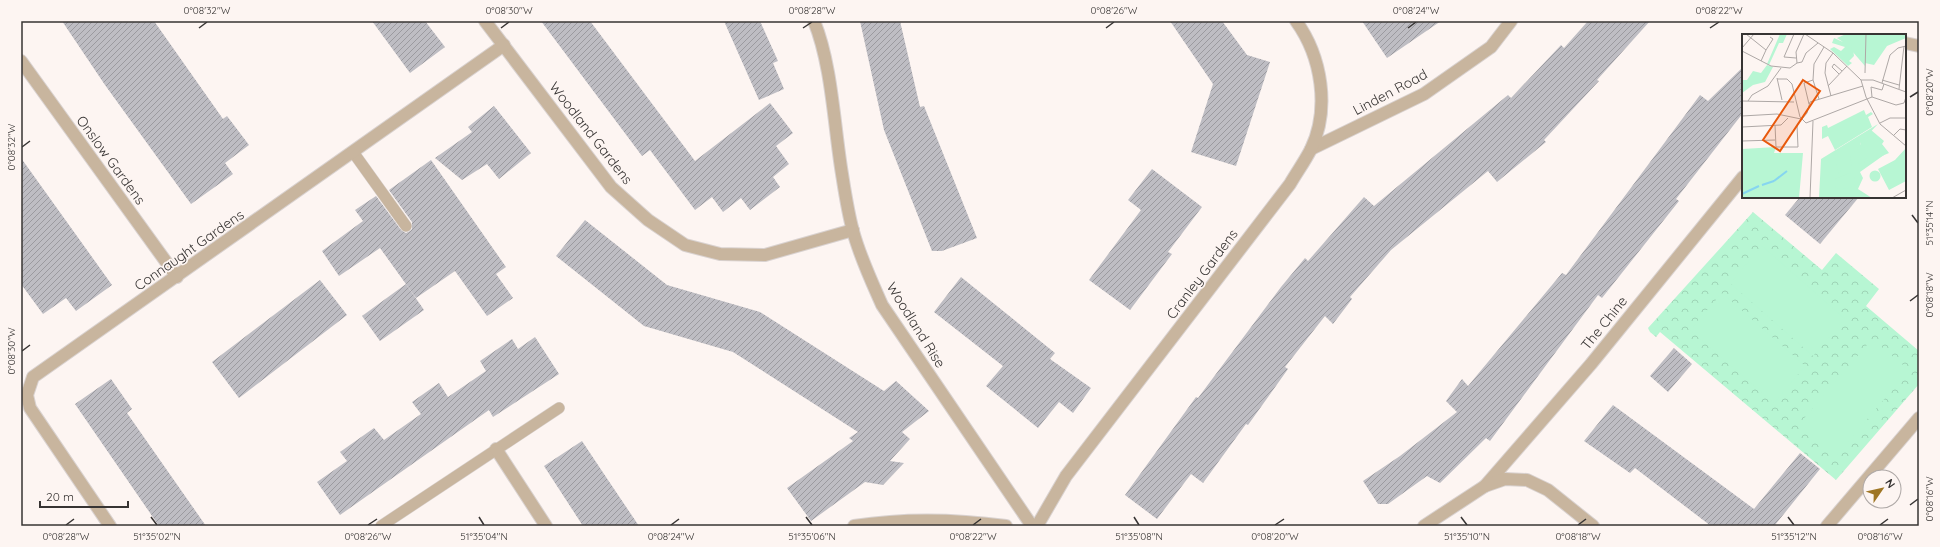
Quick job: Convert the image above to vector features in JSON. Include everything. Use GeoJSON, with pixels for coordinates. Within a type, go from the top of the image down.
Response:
{"type":"FeatureCollection","features":[{"type":"Feature","properties":{"kind":"street","name":"Woodland Gardens"},"geometry":{"type":"LineString","coordinates":[[485,21],[611,187],[648,220],[685,245],[720,254],[765,255],[852,230]]}},
{"type":"Feature","properties":{"kind":"street","name":"Woodland Rise"},"geometry":{"type":"LineString","coordinates":[[814,21],[818,32],[830,87],[842,174],[852,230],[864,266],[882,305],[1032,526]]}},
{"type":"Feature","properties":{"kind":"street","name":"Cranley Gardens"},"geometry":{"type":"LineString","coordinates":[[1037,526],[1066,476],[1290,184],[1311,149],[1323,107],[1318,66],[1296,21]]}},
{"type":"Feature","properties":{"kind":"street","name":"Linden Road"},"geometry":{"type":"LineString","coordinates":[[1311,149],[1424,94],[1491,47],[1511,21]]}},
{"type":"Feature","properties":{"kind":"street"},"geometry":{"type":"LineString","coordinates":[[1906,43],[1919,46]]}},
{"type":"Feature","properties":{"kind":"street","name":"Connaught Gardens"},"geometry":{"type":"LineString","coordinates":[[110,526],[30,408],[27,395],[33,377],[504,45]]}},
{"type":"Feature","properties":{"kind":"street","name":"Onslow Gardens"},"geometry":{"type":"LineString","coordinates":[[21,61],[177,276]]}},
{"type":"Feature","properties":{"kind":"street","name":"The Chine"},"geometry":{"type":"LineString","coordinates":[[1485,486],[1590,364],[1742,178]]}},
{"type":"Feature","properties":{"kind":"street"},"geometry":{"type":"LineString","coordinates":[[1827,526],[1919,418]]}},
{"type":"Feature","properties":{"kind":"street"},"geometry":{"type":"LineString","coordinates":[[496,449],[546,526]]}},
{"type":"Feature","properties":{"kind":"street","name":"The Chine"},"geometry":{"type":"LineString","coordinates":[[1424,526],[1485,486],[1505,479],[1527,480],[1548,490],[1593,526]]}},
{"type":"Feature","properties":{"kind":"street"},"geometry":{"type":"LineString","coordinates":[[854,526],[928,519],[966,521],[1006,526]]}},
{"type":"Feature","properties":{"kind":"lane"},"geometry":{"type":"LineString","coordinates":[[353,152],[406,226]]}},
{"type":"Feature","properties":{"kind":"lane"},"geometry":{"type":"LineString","coordinates":[[381,526],[559,408]]}},
{"type":"Feature","properties":{"kind":"green space"},"geometry":{"type":"Polygon","coordinates":[[[1753,212],[1822,270],[1836,253],[1879,289],[1866,306],[1919,351],[1919,384],[1836,480],[1660,332],[1656,337],[1648,328],[1753,212]]]}},
{"type":"Feature","properties":{"kind":"green space"},"geometry":{"type":"Polygon","coordinates":[[[1762,246],[1845,319],[1813,356],[1730,283],[1762,246]]]}},
{"type":"Feature","properties":{"kind":"green space"},"geometry":{"type":"Polygon","coordinates":[[[1722,293],[1805,366],[1774,403],[1690,330],[1722,293]]]}},
{"type":"Feature","properties":{"kind":"green space"},"geometry":{"type":"Polygon","coordinates":[[[1872,339],[1909,370],[1837,455],[1800,423],[1872,339]]]}},
{"type":"Feature","properties":{"kind":"building"},"geometry":{"type":"Polygon","coordinates":[[[62,21],[154,21],[223,119],[227,116],[249,145],[225,163],[233,174],[191,204],[105,85],[62,21]]]}},
{"type":"Feature","properties":{"kind":"building"},"geometry":{"type":"Polygon","coordinates":[[[372,21],[425,21],[445,47],[410,73],[372,21]]]}},
{"type":"Feature","properties":{"kind":"building"},"geometry":{"type":"Polygon","coordinates":[[[541,21],[590,21],[695,161],[770,103],[793,133],[776,146],[789,164],[773,177],[780,187],[750,210],[741,198],[723,212],[712,197],[695,210],[650,150],[642,156],[541,21]]]}},
{"type":"Feature","properties":{"kind":"building"},"geometry":{"type":"Polygon","coordinates":[[[724,21],[760,21],[778,61],[773,63],[784,89],[759,100],[724,21]]]}},
{"type":"Feature","properties":{"kind":"building"},"geometry":{"type":"Polygon","coordinates":[[[860,21],[900,21],[920,107],[924,106],[977,238],[942,251],[932,251],[884,130],[860,21]]]}},
{"type":"Feature","properties":{"kind":"building"},"geometry":{"type":"Polygon","coordinates":[[[1170,21],[1222,21],[1247,55],[1270,62],[1236,166],[1191,152],[1213,84],[1170,21]]]}},
{"type":"Feature","properties":{"kind":"building"},"geometry":{"type":"Polygon","coordinates":[[[1362,21],[1441,21],[1387,58],[1362,21]]]}},
{"type":"Feature","properties":{"kind":"building"},"geometry":{"type":"Polygon","coordinates":[[[1588,21],[1650,21],[1597,80],[1599,81],[1544,140],[1546,142],[1497,182],[1488,171],[1391,250],[1350,297],[1352,299],[1333,324],[1325,316],[1285,367],[1288,369],[1248,425],[1246,424],[1203,483],[1191,474],[1157,519],[1125,495],[1196,397],[1198,398],[1281,287],[1305,258],[1308,261],[1364,197],[1374,206],[1508,95],[1511,98],[1561,45],[1564,48],[1588,21]]]}},
{"type":"Feature","properties":{"kind":"building"},"geometry":{"type":"Polygon","coordinates":[[[1742,68],[1742,114],[1676,199],[1679,201],[1602,298],[1598,295],[1490,441],[1486,438],[1440,483],[1427,476],[1388,504],[1378,504],[1363,481],[1400,456],[1457,412],[1446,401],[1462,379],[1468,386],[1562,273],[1566,275],[1700,95],[1708,101],[1742,68]]]}},
{"type":"Feature","properties":{"kind":"building"},"geometry":{"type":"Polygon","coordinates":[[[494,106],[531,153],[499,179],[487,164],[462,180],[435,158],[472,132],[468,127],[494,106]]]}},
{"type":"Feature","properties":{"kind":"building"},"geometry":{"type":"Polygon","coordinates":[[[21,158],[112,285],[76,311],[66,298],[43,314],[21,284],[21,158]]]}},
{"type":"Feature","properties":{"kind":"building"},"geometry":{"type":"Polygon","coordinates":[[[431,160],[506,267],[496,274],[513,298],[487,316],[455,271],[416,298],[380,248],[339,276],[322,251],[363,221],[355,210],[376,196],[401,230],[406,233],[410,231],[412,229],[412,222],[389,190],[431,160]]]}},
{"type":"Feature","properties":{"kind":"building"},"geometry":{"type":"Polygon","coordinates":[[[1152,169],[1202,207],[1168,252],[1172,254],[1130,310],[1089,280],[1141,210],[1128,200],[1152,169]]]}},
{"type":"Feature","properties":{"kind":"building"},"geometry":{"type":"Polygon","coordinates":[[[1799,198],[1858,198],[1820,244],[1785,215],[1799,198]]]}},
{"type":"Feature","properties":{"kind":"building"},"geometry":{"type":"Polygon","coordinates":[[[585,220],[667,285],[760,312],[884,391],[896,381],[929,411],[902,432],[910,439],[890,461],[904,463],[883,485],[865,482],[811,521],[787,488],[853,441],[849,438],[858,432],[733,352],[644,326],[556,256],[585,220]]]}},
{"type":"Feature","properties":{"kind":"building"},"geometry":{"type":"Polygon","coordinates":[[[961,277],[1055,353],[1050,359],[1091,388],[1073,413],[1059,402],[1038,428],[986,386],[1003,366],[934,312],[961,277]]]}},
{"type":"Feature","properties":{"kind":"building"},"geometry":{"type":"Polygon","coordinates":[[[320,280],[347,315],[239,398],[212,362],[320,280]]]}},
{"type":"Feature","properties":{"kind":"building"},"geometry":{"type":"Polygon","coordinates":[[[406,284],[424,310],[380,341],[362,316],[406,284]]]}},
{"type":"Feature","properties":{"kind":"building"},"geometry":{"type":"Polygon","coordinates":[[[535,337],[559,374],[493,417],[489,410],[340,515],[317,482],[347,461],[340,452],[374,428],[384,440],[421,414],[412,402],[439,383],[448,397],[486,371],[480,361],[512,339],[518,349],[535,337]]]}},
{"type":"Feature","properties":{"kind":"building"},"geometry":{"type":"Polygon","coordinates":[[[1674,348],[1692,364],[1668,392],[1650,376],[1674,348]]]}},
{"type":"Feature","properties":{"kind":"building"},"geometry":{"type":"Polygon","coordinates":[[[111,379],[132,409],[127,413],[206,526],[159,526],[75,404],[111,379]]]}},
{"type":"Feature","properties":{"kind":"building"},"geometry":{"type":"Polygon","coordinates":[[[1613,405],[1754,509],[1800,453],[1820,469],[1775,525],[1777,526],[1711,526],[1635,468],[1630,473],[1584,441],[1613,405]]]}},
{"type":"Feature","properties":{"kind":"building"},"geometry":{"type":"Polygon","coordinates":[[[582,441],[639,526],[583,526],[544,466],[582,441]]]}}]}
